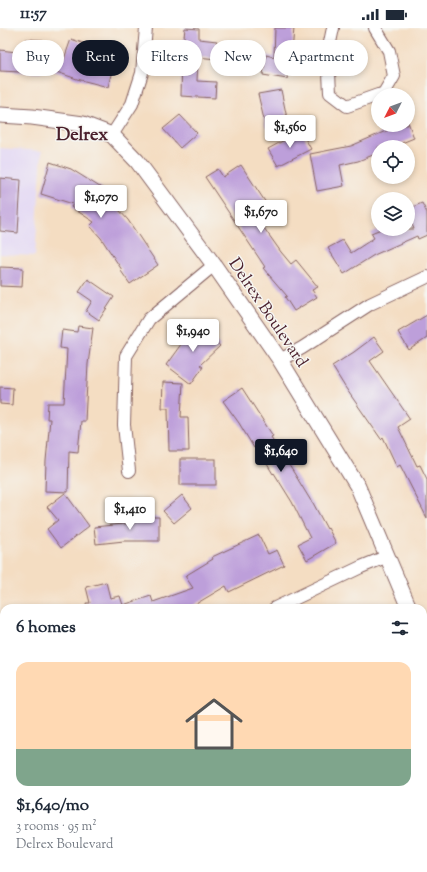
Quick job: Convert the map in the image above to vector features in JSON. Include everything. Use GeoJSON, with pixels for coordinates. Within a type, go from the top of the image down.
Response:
{"type":"FeatureCollection","features":[{"type":"Feature","properties":{"kind":"street"},"geometry":{"type":"LineString","coordinates":[[112,135],[132,104],[142,73],[146,28]]}},
{"type":"Feature","properties":{"kind":"street"},"geometry":{"type":"LineString","coordinates":[[333,28],[328,52],[330,93],[347,106],[371,97]]}},
{"type":"Feature","properties":{"kind":"street"},"geometry":{"type":"LineString","coordinates":[[375,28],[389,51],[394,76],[387,88]]}},
{"type":"Feature","properties":{"kind":"street","name":"Delrex Boulevard"},"geometry":{"type":"LineString","coordinates":[[0,115],[32,117],[83,124],[112,135],[137,161],[214,265],[280,360],[358,487],[407,604]]}},
{"type":"Feature","properties":{"kind":"street"},"geometry":{"type":"LineString","coordinates":[[129,470],[124,424],[126,356],[149,319],[214,265]]}},
{"type":"Feature","properties":{"kind":"street"},"geometry":{"type":"LineString","coordinates":[[280,360],[302,348],[370,304],[427,277]]}},
{"type":"Feature","properties":{"kind":"street"},"geometry":{"type":"LineString","coordinates":[[283,604],[361,567],[388,556]]}},
{"type":"Feature","properties":{"kind":"shaded area"},"geometry":{"type":"Polygon","coordinates":[[[0,148],[42,151],[35,256],[0,254],[0,148]]]}},
{"type":"Feature","properties":{"kind":"building"},"geometry":{"type":"Polygon","coordinates":[[[185,28],[199,29],[199,39],[210,40],[210,58],[202,57],[202,40],[184,40],[185,28]]]}},
{"type":"Feature","properties":{"kind":"building"},"geometry":{"type":"Polygon","coordinates":[[[275,28],[294,28],[293,40],[275,40],[275,28]]]}},
{"type":"Feature","properties":{"kind":"building"},"geometry":{"type":"Polygon","coordinates":[[[71,39],[74,40],[72,40],[72,76],[111,76],[108,87],[64,75],[64,59],[71,39]]]}},
{"type":"Feature","properties":{"kind":"building"},"geometry":{"type":"Polygon","coordinates":[[[0,50],[12,51],[12,72],[0,71],[0,50]]]}},
{"type":"Feature","properties":{"kind":"building"},"geometry":{"type":"Polygon","coordinates":[[[266,55],[274,57],[274,76],[287,76],[287,79],[266,76],[266,55]]]}},
{"type":"Feature","properties":{"kind":"building"},"geometry":{"type":"Polygon","coordinates":[[[182,76],[197,76],[197,81],[216,82],[215,98],[181,96],[182,76]]]}},
{"type":"Feature","properties":{"kind":"building"},"geometry":{"type":"Polygon","coordinates":[[[281,90],[288,123],[266,128],[258,94],[281,90]]]}},
{"type":"Feature","properties":{"kind":"building"},"geometry":{"type":"Polygon","coordinates":[[[180,115],[197,133],[180,148],[163,129],[180,115]]]}},
{"type":"Feature","properties":{"kind":"building"},"geometry":{"type":"Polygon","coordinates":[[[301,131],[311,149],[278,166],[268,149],[301,131]]]}},
{"type":"Feature","properties":{"kind":"building"},"geometry":{"type":"Polygon","coordinates":[[[384,132],[412,132],[414,138],[409,140],[371,140],[371,156],[358,161],[340,165],[344,186],[317,191],[310,154],[351,146],[384,132]]]}},
{"type":"Feature","properties":{"kind":"building"},"geometry":{"type":"Polygon","coordinates":[[[50,162],[71,169],[103,189],[102,191],[128,220],[158,265],[130,284],[101,238],[90,226],[94,222],[71,207],[73,204],[41,194],[50,162]]]}},
{"type":"Feature","properties":{"kind":"building"},"geometry":{"type":"Polygon","coordinates":[[[241,165],[272,212],[259,221],[291,264],[296,260],[318,287],[312,290],[317,297],[294,311],[285,297],[287,296],[263,268],[265,267],[205,177],[218,169],[223,177],[241,165]]]}},
{"type":"Feature","properties":{"kind":"building"},"geometry":{"type":"Polygon","coordinates":[[[0,178],[21,180],[18,233],[0,231],[0,178]]]}},
{"type":"Feature","properties":{"kind":"building"},"geometry":{"type":"Polygon","coordinates":[[[422,203],[427,213],[427,235],[418,239],[417,236],[374,255],[344,274],[328,248],[343,240],[351,253],[374,238],[373,236],[415,236],[415,206],[422,203]]]}},
{"type":"Feature","properties":{"kind":"building"},"geometry":{"type":"Polygon","coordinates":[[[0,267],[23,268],[22,287],[0,286],[0,267]]]}},
{"type":"Feature","properties":{"kind":"building"},"geometry":{"type":"Polygon","coordinates":[[[88,279],[114,297],[99,320],[86,311],[92,301],[79,292],[88,279]]]}},
{"type":"Feature","properties":{"kind":"building"},"geometry":{"type":"Polygon","coordinates":[[[427,315],[427,338],[409,350],[398,332],[427,315]]]}},
{"type":"Feature","properties":{"kind":"building"},"geometry":{"type":"Polygon","coordinates":[[[198,321],[220,346],[200,365],[203,367],[191,384],[166,365],[187,336],[185,333],[198,321]]]}},
{"type":"Feature","properties":{"kind":"building"},"geometry":{"type":"Polygon","coordinates":[[[78,326],[93,328],[88,364],[85,421],[81,421],[78,452],[69,451],[68,492],[45,491],[50,419],[47,419],[48,403],[64,403],[67,349],[60,348],[62,330],[77,332],[78,326]]]}},
{"type":"Feature","properties":{"kind":"building"},"geometry":{"type":"Polygon","coordinates":[[[374,337],[384,351],[370,361],[410,419],[398,427],[417,466],[420,465],[427,479],[427,518],[400,465],[397,467],[383,437],[381,439],[332,366],[374,337]]]}},
{"type":"Feature","properties":{"kind":"building"},"geometry":{"type":"Polygon","coordinates":[[[163,382],[183,383],[181,417],[188,417],[189,451],[169,451],[168,408],[162,408],[163,382]]]}},
{"type":"Feature","properties":{"kind":"building"},"geometry":{"type":"Polygon","coordinates":[[[0,387],[13,388],[12,405],[0,404],[0,387]]]}},
{"type":"Feature","properties":{"kind":"building"},"geometry":{"type":"Polygon","coordinates":[[[242,388],[273,436],[271,437],[312,501],[336,543],[307,560],[298,544],[310,538],[292,502],[256,446],[254,448],[239,423],[223,401],[242,388]]]}},
{"type":"Feature","properties":{"kind":"building"},"geometry":{"type":"Polygon","coordinates":[[[180,459],[216,459],[216,485],[180,485],[180,459]]]}},
{"type":"Feature","properties":{"kind":"building"},"geometry":{"type":"Polygon","coordinates":[[[65,493],[89,526],[61,548],[47,529],[58,520],[47,507],[65,493]]]}},
{"type":"Feature","properties":{"kind":"building"},"geometry":{"type":"Polygon","coordinates":[[[182,495],[192,508],[174,523],[163,511],[182,495]]]}},
{"type":"Feature","properties":{"kind":"building"},"geometry":{"type":"Polygon","coordinates":[[[133,517],[159,517],[159,541],[124,541],[96,544],[94,527],[133,523],[133,517]]]}},
{"type":"Feature","properties":{"kind":"building"},"geometry":{"type":"Polygon","coordinates":[[[259,535],[268,554],[277,550],[284,565],[229,592],[226,586],[196,604],[126,604],[151,596],[153,602],[193,588],[185,576],[213,559],[212,557],[259,535]]]}},
{"type":"Feature","properties":{"kind":"building"},"geometry":{"type":"Polygon","coordinates":[[[106,582],[110,598],[120,596],[123,604],[86,604],[90,603],[86,587],[106,582]]]}},
{"type":"Feature","properties":{"kind":"district","name":"Delrex"},"geometry":{"type":"Point","coordinates":[82,134]}}]}
